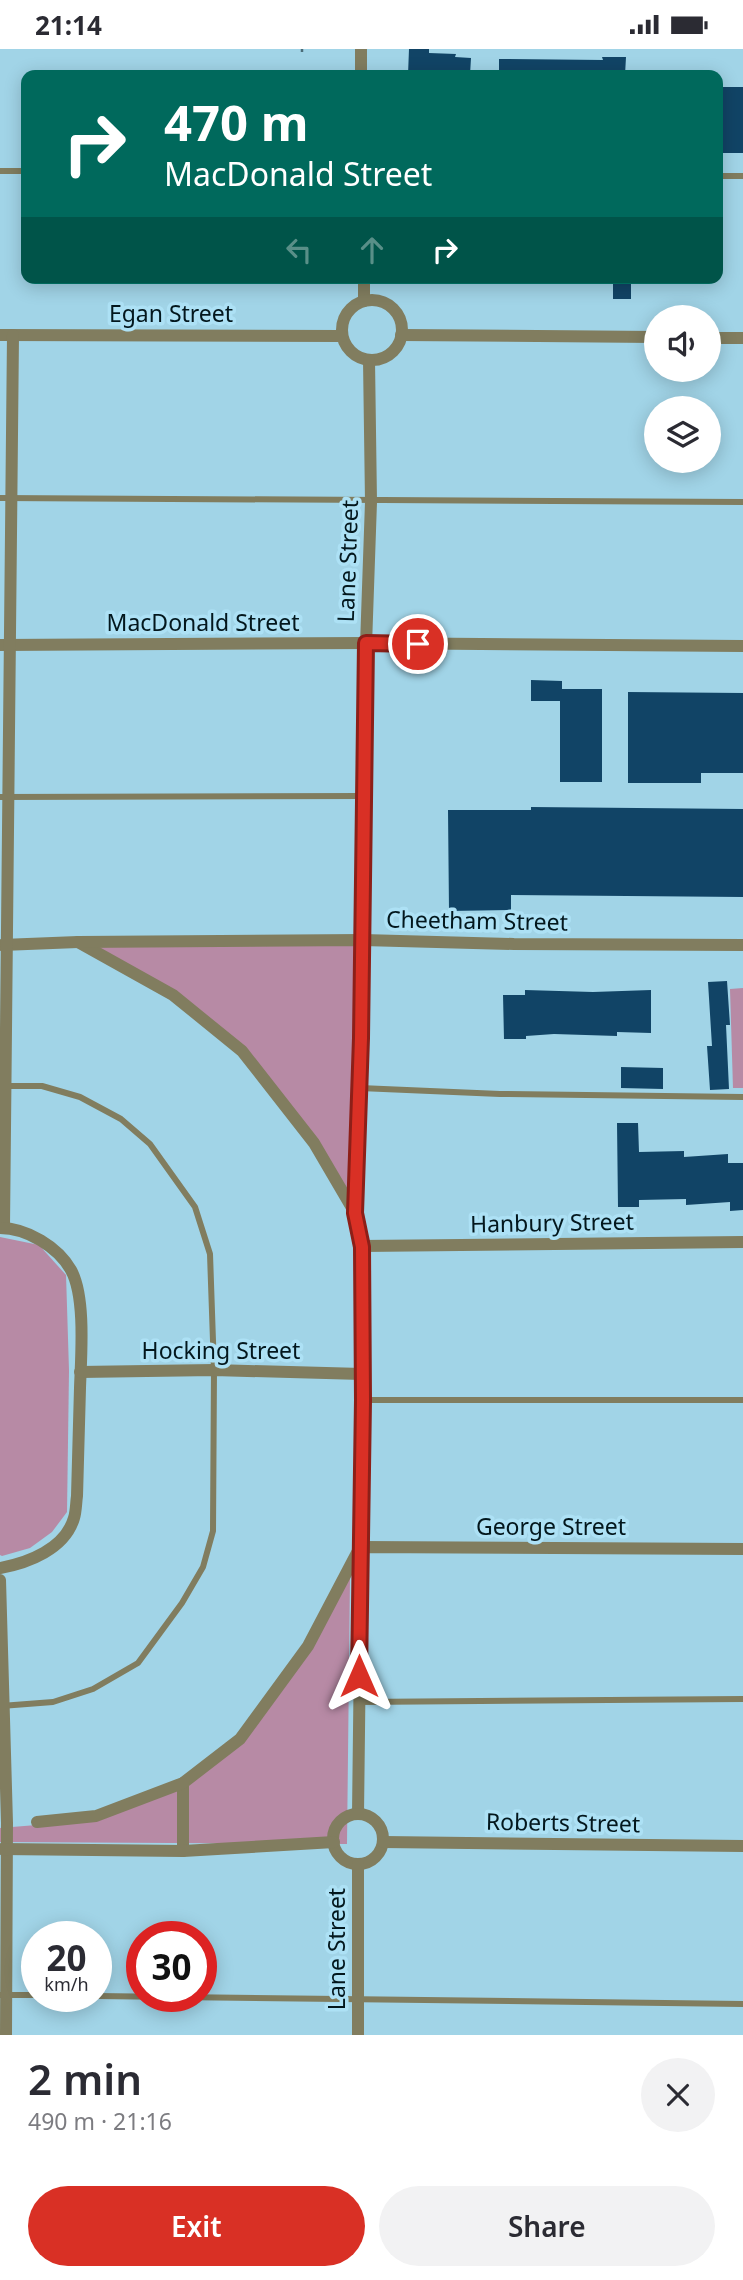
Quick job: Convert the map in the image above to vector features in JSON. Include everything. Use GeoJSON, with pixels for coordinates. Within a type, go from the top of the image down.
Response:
{"type":"FeatureCollection","features":[{"type":"Feature","properties":{"kind":"street"},"geometry":{"type":"LineString","coordinates":[[361,49],[362,70]]}},
{"type":"Feature","properties":{"kind":"street"},"geometry":{"type":"LineString","coordinates":[[364,284],[364,301]]}},
{"type":"Feature","properties":{"kind":"street"},"geometry":{"type":"LineString","coordinates":[[374,300],[389,305],[399,316],[401,335],[398,344],[380,359],[369,359],[353,353],[342,336],[343,321],[349,310],[364,301],[374,300]]}},
{"type":"Feature","properties":{"kind":"street"},"geometry":{"type":"LineString","coordinates":[[0,1569],[35,1559],[47,1552],[67,1531],[74,1519],[80,1372],[79,1293],[72,1271],[46,1242],[2,1227],[6,335]]}},
{"type":"Feature","properties":{"kind":"street","name":"Egan Street"},"geometry":{"type":"LineString","coordinates":[[6,335],[342,336]]}},
{"type":"Feature","properties":{"kind":"street"},"geometry":{"type":"LineString","coordinates":[[401,335],[644,337]]}},
{"type":"Feature","properties":{"kind":"street"},"geometry":{"type":"LineString","coordinates":[[721,338],[743,338]]}},
{"type":"Feature","properties":{"kind":"street","name":"Lane Street"},"geometry":{"type":"LineString","coordinates":[[358,1814],[363,1400],[362,1247],[355,1213],[363,940],[366,643],[372,502],[369,359]]}},
{"type":"Feature","properties":{"kind":"street","name":"MacDonald Street"},"geometry":{"type":"LineString","coordinates":[[5,645],[366,643],[743,646]]}},
{"type":"Feature","properties":{"kind":"street","name":"Cheetham Street"},"geometry":{"type":"LineString","coordinates":[[4,945],[363,940],[743,945]]}},
{"type":"Feature","properties":{"kind":"street"},"geometry":{"type":"LineString","coordinates":[[78,942],[173,995],[242,1051],[314,1143],[355,1213]]}},
{"type":"Feature","properties":{"kind":"street","name":"Hanbury Street"},"geometry":{"type":"LineString","coordinates":[[362,1247],[743,1242]]}},
{"type":"Feature","properties":{"kind":"street","name":"Hocking Street"},"geometry":{"type":"LineString","coordinates":[[80,1372],[214,1370],[362,1374]]}},
{"type":"Feature","properties":{"kind":"street"},"geometry":{"type":"LineString","coordinates":[[37,1822],[96,1816],[183,1783],[240,1739],[308,1646],[360,1547]]}},
{"type":"Feature","properties":{"kind":"street","name":"George Street"},"geometry":{"type":"LineString","coordinates":[[360,1547],[743,1549]]}},
{"type":"Feature","properties":{"kind":"street"},"geometry":{"type":"LineString","coordinates":[[0,1580],[3,1995],[6,2035]]}},
{"type":"Feature","properties":{"kind":"street"},"geometry":{"type":"LineString","coordinates":[[183,1783],[183,1851]]}},
{"type":"Feature","properties":{"kind":"street"},"geometry":{"type":"LineString","coordinates":[[358,1814],[365,1814],[377,1822],[383,1834],[378,1855],[373,1860],[358,1864],[339,1855],[333,1835],[339,1822],[358,1814]]}},
{"type":"Feature","properties":{"kind":"street"},"geometry":{"type":"LineString","coordinates":[[4,1849],[183,1851],[334,1842]]}},
{"type":"Feature","properties":{"kind":"street","name":"Roberts Street"},"geometry":{"type":"LineString","coordinates":[[383,1842],[743,1846]]}},
{"type":"Feature","properties":{"kind":"street","name":"Lane Street"},"geometry":{"type":"LineString","coordinates":[[358,1864],[358,2035]]}},
{"type":"Feature","properties":{"kind":"lane"},"geometry":{"type":"LineString","coordinates":[[0,171],[21,171]]}},
{"type":"Feature","properties":{"kind":"lane"},"geometry":{"type":"LineString","coordinates":[[723,176],[743,176]]}},
{"type":"Feature","properties":{"kind":"lane"},"geometry":{"type":"LineString","coordinates":[[6,498],[743,502]]}},
{"type":"Feature","properties":{"kind":"lane"},"geometry":{"type":"LineString","coordinates":[[4,797],[363,796]]}},
{"type":"Feature","properties":{"kind":"lane"},"geometry":{"type":"LineString","coordinates":[[2,1706],[53,1702],[93,1689],[138,1663],[182,1603],[203,1567],[213,1531],[214,1370],[210,1254],[195,1207],[150,1144],[121,1119],[80,1097],[42,1086],[3,1086]]}},
{"type":"Feature","properties":{"kind":"lane"},"geometry":{"type":"LineString","coordinates":[[360,1088],[500,1094],[743,1097]]}},
{"type":"Feature","properties":{"kind":"lane"},"geometry":{"type":"LineString","coordinates":[[363,1400],[743,1400]]}},
{"type":"Feature","properties":{"kind":"lane"},"geometry":{"type":"LineString","coordinates":[[359,1702],[743,1699]]}},
{"type":"Feature","properties":{"kind":"lane"},"geometry":{"type":"LineString","coordinates":[[3,1995],[21,1995]]}},
{"type":"Feature","properties":{"kind":"lane"},"geometry":{"type":"LineString","coordinates":[[112,1996],[743,2004]]}},
{"type":"Feature","properties":{"kind":"shaded area"},"geometry":{"type":"Polygon","coordinates":[[[363,940],[355,1213],[314,1143],[242,1051],[173,995],[78,942],[363,940]]]}},
{"type":"Feature","properties":{"kind":"shaded area"},"geometry":{"type":"Polygon","coordinates":[[[743,988],[743,1088],[733,1088],[730,989],[743,988]]]}},
{"type":"Feature","properties":{"kind":"shaded area"},"geometry":{"type":"Polygon","coordinates":[[[0,1237],[39,1245],[66,1275],[69,1371],[67,1512],[52,1532],[30,1548],[2,1556],[0,1555],[0,1237]]]}},
{"type":"Feature","properties":{"kind":"shaded area"},"geometry":{"type":"Polygon","coordinates":[[[350,1577],[347,1844],[0,1842],[0,1828],[97,1820],[184,1786],[243,1742],[350,1577]]]}},
{"type":"Feature","properties":{"kind":"building"},"geometry":{"type":"Polygon","coordinates":[[[409,49],[429,49],[429,53],[456,54],[455,57],[471,58],[470,70],[408,70],[409,49]]]}},
{"type":"Feature","properties":{"kind":"building"},"geometry":{"type":"Polygon","coordinates":[[[602,57],[626,57],[625,70],[499,70],[499,59],[603,60],[602,57]]]}},
{"type":"Feature","properties":{"kind":"building"},"geometry":{"type":"Polygon","coordinates":[[[723,87],[743,87],[743,153],[723,153],[723,87]]]}},
{"type":"Feature","properties":{"kind":"building"},"geometry":{"type":"Polygon","coordinates":[[[613,284],[631,284],[631,299],[613,299],[613,284]]]}},
{"type":"Feature","properties":{"kind":"building"},"geometry":{"type":"Polygon","coordinates":[[[531,680],[562,681],[562,689],[602,689],[602,782],[560,782],[560,701],[531,701],[531,680]]]}},
{"type":"Feature","properties":{"kind":"building"},"geometry":{"type":"Polygon","coordinates":[[[628,692],[743,693],[743,773],[701,773],[701,783],[628,783],[628,692]]]}},
{"type":"Feature","properties":{"kind":"building"},"geometry":{"type":"Polygon","coordinates":[[[531,807],[743,809],[743,897],[511,895],[511,910],[449,911],[448,810],[531,810],[531,807]]]}},
{"type":"Feature","properties":{"kind":"building"},"geometry":{"type":"Polygon","coordinates":[[[727,981],[730,1025],[726,1025],[729,1089],[710,1090],[707,1046],[712,1046],[708,982],[727,981]]]}},
{"type":"Feature","properties":{"kind":"building"},"geometry":{"type":"Polygon","coordinates":[[[525,990],[651,990],[651,1033],[617,1032],[617,1036],[554,1034],[526,1036],[526,1039],[504,1039],[503,995],[525,995],[525,990]]]}},
{"type":"Feature","properties":{"kind":"building"},"geometry":{"type":"Polygon","coordinates":[[[621,1067],[663,1068],[663,1089],[621,1088],[621,1067]]]}},
{"type":"Feature","properties":{"kind":"building"},"geometry":{"type":"Polygon","coordinates":[[[617,1123],[638,1123],[639,1152],[684,1151],[684,1157],[728,1154],[728,1163],[743,1163],[743,1210],[730,1211],[730,1202],[686,1205],[686,1199],[639,1200],[639,1207],[618,1207],[617,1123]]]}},
{"type":"Feature","properties":{"kind":"route"},"geometry":{"type":"LineString","coordinates":[[359,1676],[362,1247],[355,1213],[363,940],[366,643],[418,644]]}}]}
